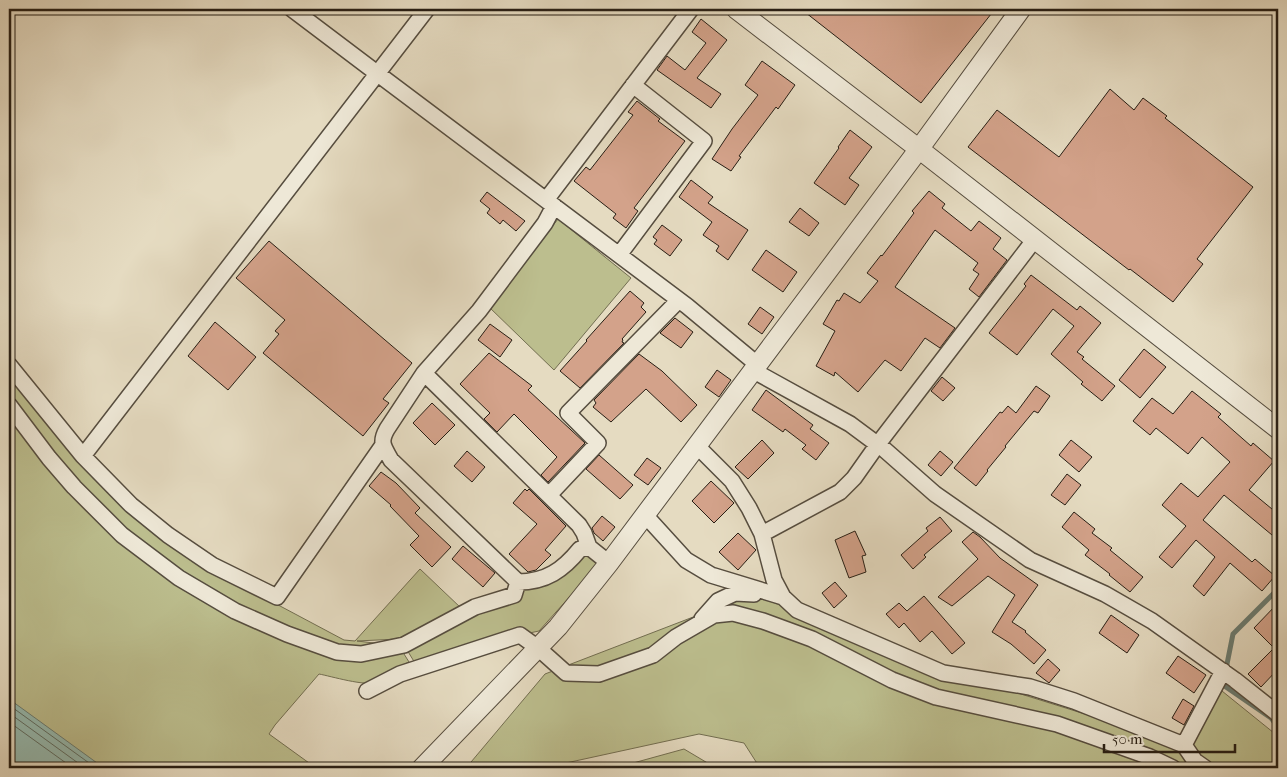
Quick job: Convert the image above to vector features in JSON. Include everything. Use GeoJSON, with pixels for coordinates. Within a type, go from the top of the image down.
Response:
{"type":"FeatureCollection","features":[{"type":"Feature","properties":{"kind":"street"},"geometry":{"type":"LineString","coordinates":[[292,9],[679,300],[756,368],[850,424],[878,444],[935,494],[1030,560],[1105,594],[1152,621],[1223,671],[1278,714]]}},
{"type":"Feature","properties":{"kind":"street"},"geometry":{"type":"LineString","coordinates":[[83,456],[427,9]]}},
{"type":"Feature","properties":{"kind":"street"},"geometry":{"type":"LineString","coordinates":[[589,547],[580,549],[570,562],[557,572],[531,582],[518,582],[391,460],[383,445],[383,437],[424,373],[479,310],[545,223],[550,203],[633,85],[691,9]]}},
{"type":"Feature","properties":{"kind":"street"},"geometry":{"type":"LineString","coordinates":[[736,9],[1278,429]]}},
{"type":"Feature","properties":{"kind":"street"},"geometry":{"type":"LineString","coordinates":[[422,768],[558,627],[609,563],[919,149],[1021,9]]}},
{"type":"Feature","properties":{"kind":"street"},"geometry":{"type":"LineString","coordinates":[[619,255],[704,141],[633,85]]}},
{"type":"Feature","properties":{"kind":"street"},"geometry":{"type":"LineString","coordinates":[[762,534],[840,492],[854,478],[1035,239]]}},
{"type":"Feature","properties":{"kind":"street"},"geometry":{"type":"LineString","coordinates":[[549,496],[598,443],[568,413],[679,300]]}},
{"type":"Feature","properties":{"kind":"street"},"geometry":{"type":"LineString","coordinates":[[9,365],[83,456],[131,505],[168,535],[212,565],[277,597],[383,445]]}},
{"type":"Feature","properties":{"kind":"street"},"geometry":{"type":"LineString","coordinates":[[424,373],[580,525],[589,547],[609,563]]}},
{"type":"Feature","properties":{"kind":"street"},"geometry":{"type":"LineString","coordinates":[[9,405],[81,494],[122,535],[179,578],[235,611],[287,634],[337,652],[361,654],[404,645],[475,608],[514,595],[518,582]]}},
{"type":"Feature","properties":{"kind":"street"},"geometry":{"type":"LineString","coordinates":[[697,446],[732,481],[749,508],[762,534],[774,580],[783,596],[798,610],[943,674],[1030,687],[1074,700],[1184,745],[1195,761],[1205,768]]}},
{"type":"Feature","properties":{"kind":"street"},"geometry":{"type":"LineString","coordinates":[[645,515],[686,560],[712,576],[783,596]]}},
{"type":"Feature","properties":{"kind":"street"},"geometry":{"type":"LineString","coordinates":[[697,625],[718,601],[735,593],[783,596]]}},
{"type":"Feature","properties":{"kind":"street"},"geometry":{"type":"LineString","coordinates":[[367,691],[400,674],[520,635],[566,673],[599,674],[653,655],[676,637],[714,615],[734,612],[812,638],[892,680],[936,697],[1057,724],[1150,757],[1173,768]]}},
{"type":"Feature","properties":{"kind":"street"},"geometry":{"type":"LineString","coordinates":[[404,645],[412,670]]}},
{"type":"Feature","properties":{"kind":"street"},"geometry":{"type":"LineString","coordinates":[[1184,745],[1223,671]]}},
{"type":"Feature","properties":{"kind":"green space"},"geometry":{"type":"Polygon","coordinates":[[[558,219],[631,278],[554,370],[489,307],[558,219]]]}},
{"type":"Feature","properties":{"kind":"green space"},"geometry":{"type":"Polygon","coordinates":[[[9,376],[203,565],[344,640],[355,641],[420,569],[461,608],[398,639],[357,641],[399,646],[409,662],[376,682],[357,682],[319,674],[269,734],[316,768],[9,768],[9,376]]]}},
{"type":"Feature","properties":{"kind":"green space"},"geometry":{"type":"Polygon","coordinates":[[[584,548],[598,565],[539,631],[520,635],[418,668],[404,645],[514,595],[518,582],[545,583],[584,548]]]}},
{"type":"Feature","properties":{"kind":"green space"},"geometry":{"type":"Polygon","coordinates":[[[753,594],[848,633],[973,679],[1184,745],[1222,691],[1278,738],[1278,768],[760,768],[744,743],[699,734],[543,768],[466,768],[545,674],[753,594]]]}},
{"type":"Feature","properties":{"kind":"green space"},"geometry":{"type":"Polygon","coordinates":[[[684,749],[716,768],[615,768],[684,749]]]}},
{"type":"Feature","properties":{"kind":"water"},"geometry":{"type":"Polygon","coordinates":[[[9,699],[104,768],[13,768],[9,764],[9,699]]]}},
{"type":"Feature","properties":{"kind":"building"},"geometry":{"type":"Polygon","coordinates":[[[801,9],[995,9],[921,103],[801,9]]]}},
{"type":"Feature","properties":{"kind":"building"},"geometry":{"type":"Polygon","coordinates":[[[701,19],[727,40],[697,78],[721,94],[711,108],[657,70],[667,56],[685,70],[706,43],[692,32],[701,19]]]}},
{"type":"Feature","properties":{"kind":"building"},"geometry":{"type":"Polygon","coordinates":[[[762,61],[795,85],[778,109],[776,107],[739,156],[741,157],[731,171],[712,159],[758,95],[745,85],[762,61]]]}},
{"type":"Feature","properties":{"kind":"building"},"geometry":{"type":"Polygon","coordinates":[[[1110,89],[1134,110],[1143,98],[1167,116],[1165,118],[1253,187],[1197,259],[1203,264],[1173,302],[968,147],[997,110],[1059,157],[1110,89]]]}},
{"type":"Feature","properties":{"kind":"building"},"geometry":{"type":"Polygon","coordinates":[[[637,101],[660,119],[658,121],[685,141],[634,208],[638,211],[626,228],[613,218],[616,214],[574,181],[586,167],[590,170],[633,115],[628,112],[637,101]]]}},
{"type":"Feature","properties":{"kind":"building"},"geometry":{"type":"Polygon","coordinates":[[[850,130],[872,147],[849,178],[859,185],[845,205],[814,183],[850,130]]]}},
{"type":"Feature","properties":{"kind":"building"},"geometry":{"type":"Polygon","coordinates":[[[691,180],[713,197],[708,203],[748,230],[728,260],[716,251],[719,246],[703,235],[712,222],[679,197],[691,180]]]}},
{"type":"Feature","properties":{"kind":"building"},"geometry":{"type":"Polygon","coordinates":[[[929,191],[945,204],[942,208],[971,231],[979,221],[1001,238],[993,249],[1007,260],[979,297],[969,289],[979,274],[973,270],[978,263],[935,230],[895,287],[955,328],[940,348],[925,338],[901,371],[885,360],[858,392],[835,372],[834,376],[816,366],[835,331],[823,324],[837,300],[839,301],[844,293],[860,303],[878,281],[867,273],[882,256],[914,213],[912,211],[929,191]]]}},
{"type":"Feature","properties":{"kind":"building"},"geometry":{"type":"Polygon","coordinates":[[[487,192],[525,221],[516,231],[503,220],[500,224],[487,213],[490,209],[480,201],[487,192]]]}},
{"type":"Feature","properties":{"kind":"building"},"geometry":{"type":"Polygon","coordinates":[[[800,208],[819,223],[809,236],[789,222],[800,208]]]}},
{"type":"Feature","properties":{"kind":"building"},"geometry":{"type":"Polygon","coordinates":[[[662,225],[682,240],[670,256],[654,244],[657,240],[653,237],[662,225]]]}},
{"type":"Feature","properties":{"kind":"building"},"geometry":{"type":"Polygon","coordinates":[[[269,241],[412,363],[383,399],[389,403],[363,436],[263,353],[279,334],[275,331],[285,320],[236,278],[269,241]]]}},
{"type":"Feature","properties":{"kind":"building"},"geometry":{"type":"Polygon","coordinates":[[[766,250],[797,272],[783,292],[752,270],[766,250]]]}},
{"type":"Feature","properties":{"kind":"building"},"geometry":{"type":"Polygon","coordinates":[[[1031,275],[1077,310],[1080,306],[1101,323],[1077,352],[1084,357],[1082,359],[1115,386],[1102,401],[1081,384],[1083,382],[1051,354],[1074,326],[1053,309],[1017,355],[989,333],[1026,286],[1024,284],[1031,275]]]}},
{"type":"Feature","properties":{"kind":"building"},"geometry":{"type":"Polygon","coordinates":[[[630,291],[644,303],[641,307],[646,312],[622,339],[624,343],[580,388],[560,371],[630,291]]]}},
{"type":"Feature","properties":{"kind":"building"},"geometry":{"type":"Polygon","coordinates":[[[760,307],[774,317],[762,334],[748,324],[760,307]]]}},
{"type":"Feature","properties":{"kind":"building"},"geometry":{"type":"Polygon","coordinates":[[[675,318],[693,332],[681,348],[660,333],[675,318]]]}},
{"type":"Feature","properties":{"kind":"building"},"geometry":{"type":"Polygon","coordinates":[[[215,322],[256,357],[228,390],[188,356],[215,322]]]}},
{"type":"Feature","properties":{"kind":"building"},"geometry":{"type":"Polygon","coordinates":[[[490,324],[512,340],[500,357],[478,340],[490,324]]]}},
{"type":"Feature","properties":{"kind":"building"},"geometry":{"type":"Polygon","coordinates":[[[1144,349],[1166,367],[1140,398],[1119,380],[1144,349]]]}},
{"type":"Feature","properties":{"kind":"building"},"geometry":{"type":"Polygon","coordinates":[[[489,353],[532,386],[528,390],[585,443],[548,482],[541,475],[557,457],[514,414],[497,432],[484,419],[490,413],[460,384],[489,353]]]}},
{"type":"Feature","properties":{"kind":"building"},"geometry":{"type":"Polygon","coordinates":[[[639,354],[662,371],[697,405],[681,422],[646,389],[611,422],[593,407],[596,403],[594,400],[639,354]]]}},
{"type":"Feature","properties":{"kind":"building"},"geometry":{"type":"Polygon","coordinates":[[[717,370],[731,380],[719,397],[705,387],[717,370]]]}},
{"type":"Feature","properties":{"kind":"building"},"geometry":{"type":"Polygon","coordinates":[[[942,377],[955,388],[943,401],[931,391],[942,377]]]}},
{"type":"Feature","properties":{"kind":"building"},"geometry":{"type":"Polygon","coordinates":[[[1036,386],[1050,396],[1038,413],[1034,411],[1005,446],[976,486],[954,468],[1000,412],[1002,413],[1008,406],[1016,413],[1036,386]]]}},
{"type":"Feature","properties":{"kind":"building"},"geometry":{"type":"Polygon","coordinates":[[[766,390],[813,425],[810,429],[829,443],[816,460],[802,449],[806,445],[785,429],[783,432],[752,410],[766,390]]]}},
{"type":"Feature","properties":{"kind":"building"},"geometry":{"type":"Polygon","coordinates":[[[1192,391],[1221,414],[1218,417],[1251,446],[1253,443],[1274,461],[1249,490],[1278,514],[1278,540],[1224,495],[1203,520],[1252,562],[1255,559],[1275,576],[1262,591],[1230,563],[1204,596],[1193,586],[1215,557],[1196,540],[1172,568],[1159,557],[1186,526],[1162,505],[1181,483],[1198,497],[1230,462],[1202,437],[1188,454],[1156,428],[1150,435],[1133,421],[1152,398],[1173,414],[1192,391]]]}},
{"type":"Feature","properties":{"kind":"building"},"geometry":{"type":"Polygon","coordinates":[[[432,403],[455,425],[435,445],[413,423],[432,403]]]}},
{"type":"Feature","properties":{"kind":"building"},"geometry":{"type":"Polygon","coordinates":[[[762,440],[774,453],[748,479],[735,467],[762,440]]]}},
{"type":"Feature","properties":{"kind":"building"},"geometry":{"type":"Polygon","coordinates":[[[1071,440],[1092,457],[1079,472],[1059,455],[1071,440]]]}},
{"type":"Feature","properties":{"kind":"building"},"geometry":{"type":"Polygon","coordinates":[[[467,451],[485,467],[472,482],[454,466],[467,451]]]}},
{"type":"Feature","properties":{"kind":"building"},"geometry":{"type":"Polygon","coordinates":[[[940,451],[953,462],[941,476],[928,465],[940,451]]]}},
{"type":"Feature","properties":{"kind":"building"},"geometry":{"type":"Polygon","coordinates":[[[599,455],[633,485],[620,499],[586,469],[599,455]]]}},
{"type":"Feature","properties":{"kind":"building"},"geometry":{"type":"Polygon","coordinates":[[[647,458],[661,468],[648,485],[634,475],[647,458]]]}},
{"type":"Feature","properties":{"kind":"building"},"geometry":{"type":"Polygon","coordinates":[[[381,472],[396,483],[420,508],[415,513],[451,547],[432,567],[410,545],[419,536],[391,505],[369,486],[381,472]]]}},
{"type":"Feature","properties":{"kind":"building"},"geometry":{"type":"Polygon","coordinates":[[[1067,474],[1081,485],[1065,505],[1051,495],[1067,474]]]}},
{"type":"Feature","properties":{"kind":"building"},"geometry":{"type":"Polygon","coordinates":[[[711,481],[734,503],[714,523],[692,501],[711,481]]]}},
{"type":"Feature","properties":{"kind":"building"},"geometry":{"type":"Polygon","coordinates":[[[525,489],[527,491],[529,489],[566,526],[545,550],[551,555],[536,570],[528,572],[509,554],[537,524],[513,503],[525,489]]]}},
{"type":"Feature","properties":{"kind":"building"},"geometry":{"type":"Polygon","coordinates":[[[1074,512],[1095,529],[1092,533],[1112,548],[1110,550],[1143,577],[1130,592],[1085,555],[1089,550],[1062,527],[1074,512]]]}},
{"type":"Feature","properties":{"kind":"building"},"geometry":{"type":"Polygon","coordinates":[[[602,516],[615,527],[603,541],[594,533],[592,528],[602,516]]]}},
{"type":"Feature","properties":{"kind":"building"},"geometry":{"type":"Polygon","coordinates":[[[940,517],[952,531],[924,555],[926,557],[913,569],[901,555],[928,531],[926,528],[940,517]]]}},
{"type":"Feature","properties":{"kind":"building"},"geometry":{"type":"Polygon","coordinates":[[[855,531],[866,555],[862,556],[866,572],[849,578],[835,540],[855,531]]]}},
{"type":"Feature","properties":{"kind":"building"},"geometry":{"type":"Polygon","coordinates":[[[973,532],[1000,558],[1038,585],[1012,622],[1026,631],[1046,650],[1034,664],[1011,644],[992,632],[1015,595],[988,576],[952,606],[938,597],[978,559],[962,542],[973,532]]]}},
{"type":"Feature","properties":{"kind":"building"},"geometry":{"type":"Polygon","coordinates":[[[738,533],[756,550],[738,570],[719,552],[738,533]]]}},
{"type":"Feature","properties":{"kind":"building"},"geometry":{"type":"Polygon","coordinates":[[[463,546],[495,573],[483,587],[452,559],[463,546]]]}},
{"type":"Feature","properties":{"kind":"building"},"geometry":{"type":"Polygon","coordinates":[[[835,582],[847,596],[834,608],[822,593],[835,582]]]}},
{"type":"Feature","properties":{"kind":"building"},"geometry":{"type":"Polygon","coordinates":[[[924,596],[965,643],[952,654],[932,631],[920,642],[904,623],[899,628],[886,614],[899,603],[907,611],[924,596]]]}},
{"type":"Feature","properties":{"kind":"building"},"geometry":{"type":"Polygon","coordinates":[[[1278,603],[1278,669],[1261,687],[1248,674],[1274,648],[1254,628],[1278,603]]]}},
{"type":"Feature","properties":{"kind":"building"},"geometry":{"type":"Polygon","coordinates":[[[1111,615],[1139,635],[1127,653],[1099,633],[1111,615]]]}},
{"type":"Feature","properties":{"kind":"building"},"geometry":{"type":"Polygon","coordinates":[[[1178,656],[1206,675],[1194,693],[1166,673],[1178,656]]]}},
{"type":"Feature","properties":{"kind":"building"},"geometry":{"type":"Polygon","coordinates":[[[1048,659],[1060,670],[1049,683],[1036,673],[1048,659]]]}},
{"type":"Feature","properties":{"kind":"building"},"geometry":{"type":"Polygon","coordinates":[[[1183,699],[1194,706],[1184,725],[1172,718],[1183,699]]]}},
{"type":"Feature","properties":{"kind":"waterway"},"geometry":{"type":"LineString","coordinates":[[1226,669],[1233,634],[1278,589]]}},
{"type":"Feature","properties":{"kind":"waterway"},"geometry":{"type":"LineString","coordinates":[[1224,680],[1223,685],[1271,718],[1278,727]]}}]}
